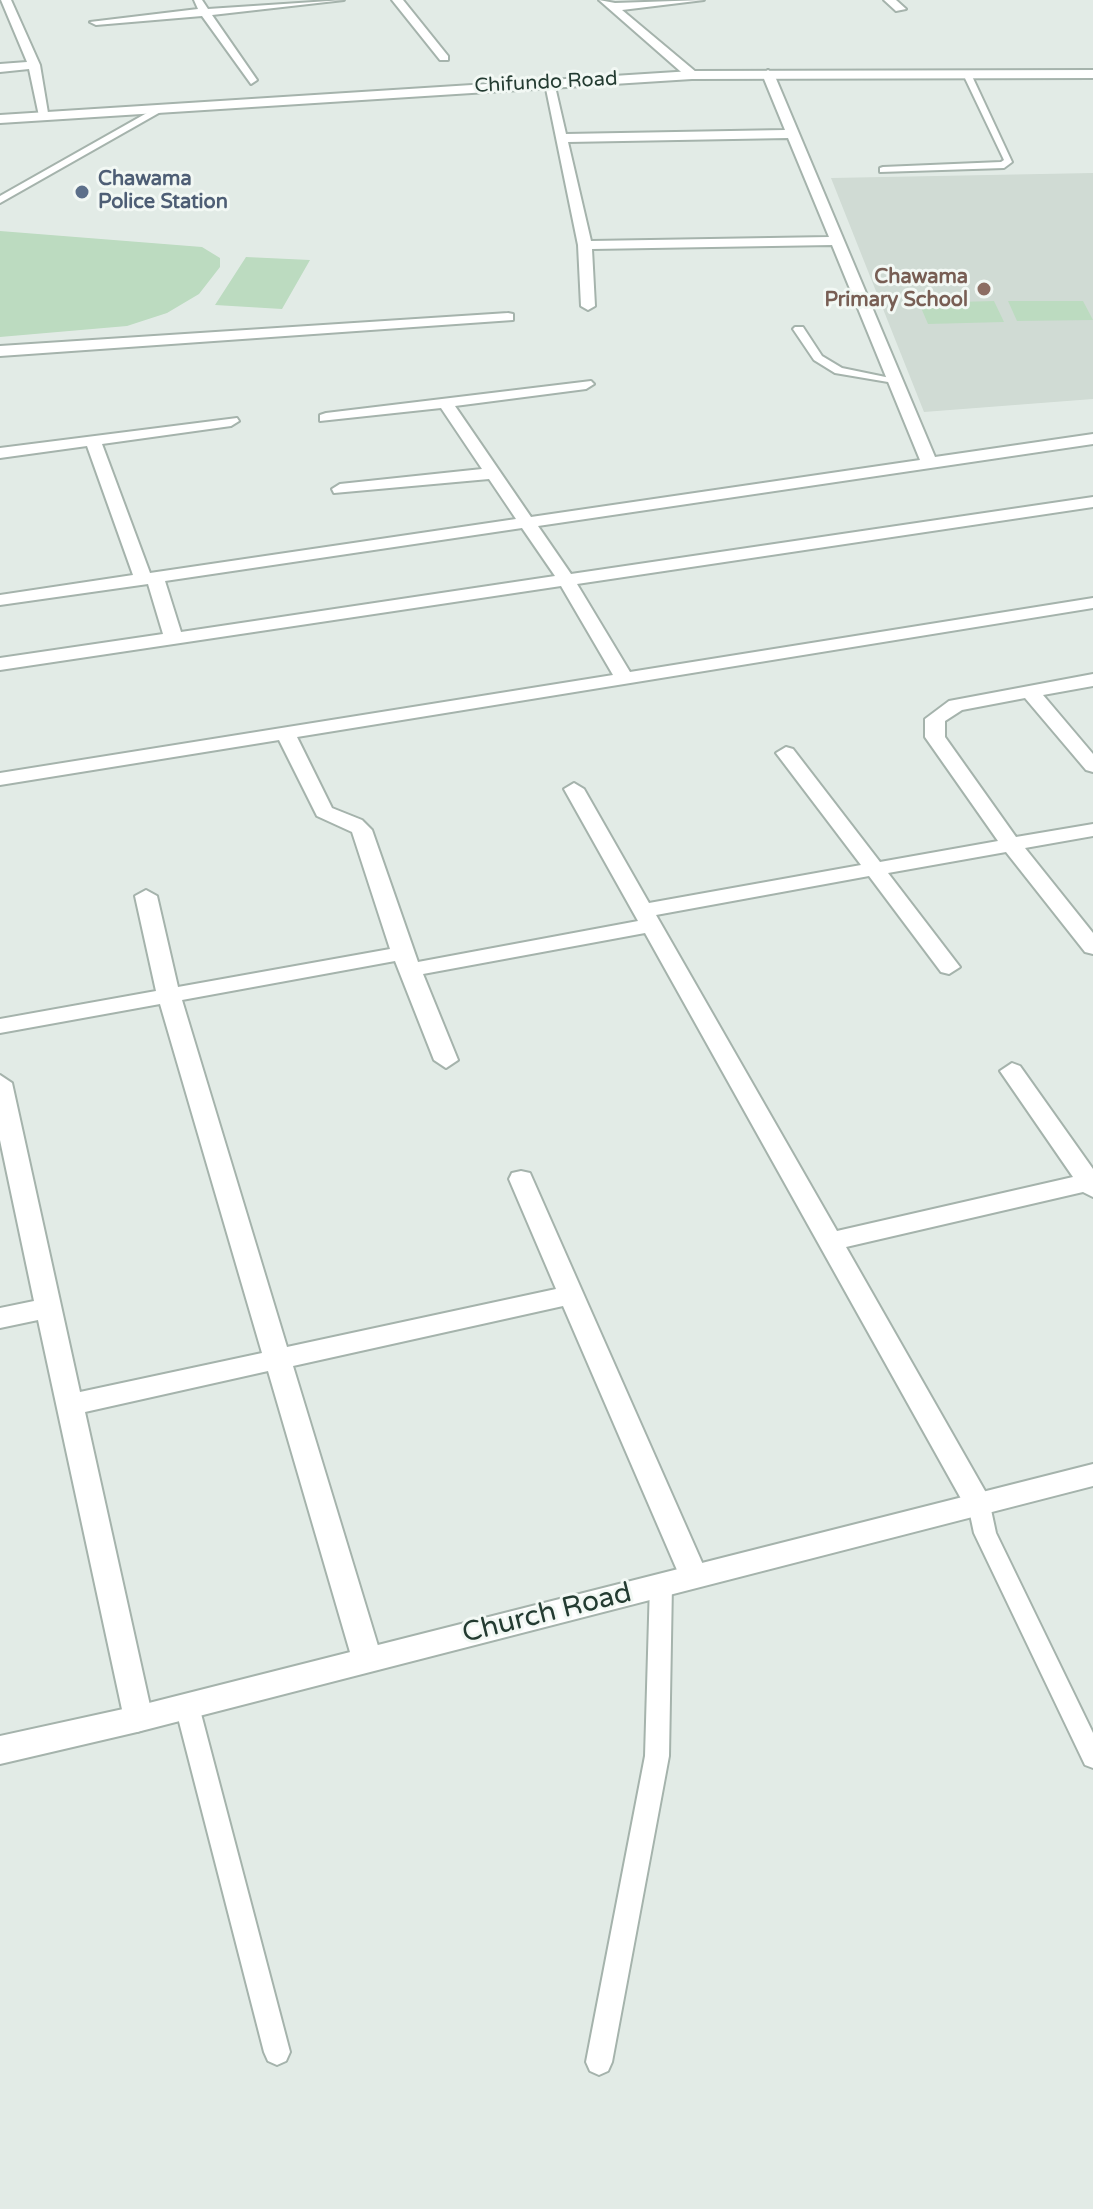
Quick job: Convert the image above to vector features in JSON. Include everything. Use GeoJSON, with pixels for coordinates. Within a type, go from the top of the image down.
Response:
{"type":"FeatureCollection","features":[{"type":"Feature","properties":{"kind":"street"},"geometry":{"type":"LineString","coordinates":[[6,0],[34,65],[45,116]]}},
{"type":"Feature","properties":{"kind":"street"},"geometry":{"type":"LineString","coordinates":[[197,0],[251,80]]}},
{"type":"Feature","properties":{"kind":"street"},"geometry":{"type":"LineString","coordinates":[[96,22],[339,0]]}},
{"type":"Feature","properties":{"kind":"street"},"geometry":{"type":"LineString","coordinates":[[397,0],[444,58]]}},
{"type":"Feature","properties":{"kind":"street"},"geometry":{"type":"LineString","coordinates":[[608,3],[699,0]]}},
{"type":"Feature","properties":{"kind":"street"},"geometry":{"type":"LineString","coordinates":[[889,0],[900,9]]}},
{"type":"Feature","properties":{"kind":"street"},"geometry":{"type":"LineString","coordinates":[[608,3],[692,75]]}},
{"type":"Feature","properties":{"kind":"street"},"geometry":{"type":"LineString","coordinates":[[0,68],[34,65]]}},
{"type":"Feature","properties":{"kind":"street"},"geometry":{"type":"LineString","coordinates":[[768,74],[930,465]]}},
{"type":"Feature","properties":{"kind":"street","name":"Chifundo Road"},"geometry":{"type":"LineString","coordinates":[[0,119],[692,75],[1093,74]]}},
{"type":"Feature","properties":{"kind":"street"},"geometry":{"type":"LineString","coordinates":[[548,82],[585,245],[588,306]]}},
{"type":"Feature","properties":{"kind":"street"},"geometry":{"type":"LineString","coordinates":[[561,138],[793,134]]}},
{"type":"Feature","properties":{"kind":"street"},"geometry":{"type":"LineString","coordinates":[[585,245],[837,241]]}},
{"type":"Feature","properties":{"kind":"street"},"geometry":{"type":"LineString","coordinates":[[0,351],[508,317]]}},
{"type":"Feature","properties":{"kind":"street"},"geometry":{"type":"LineString","coordinates":[[326,418],[586,384]]}},
{"type":"Feature","properties":{"kind":"street"},"geometry":{"type":"LineString","coordinates":[[445,402],[566,580],[625,679]]}},
{"type":"Feature","properties":{"kind":"street"},"geometry":{"type":"LineString","coordinates":[[0,453],[231,421]]}},
{"type":"Feature","properties":{"kind":"street"},"geometry":{"type":"LineString","coordinates":[[0,600],[1093,439]]}},
{"type":"Feature","properties":{"kind":"street"},"geometry":{"type":"LineString","coordinates":[[93,440],[173,637]]}},
{"type":"Feature","properties":{"kind":"street"},"geometry":{"type":"LineString","coordinates":[[340,489],[494,473]]}},
{"type":"Feature","properties":{"kind":"street"},"geometry":{"type":"LineString","coordinates":[[0,664],[1093,502]]}},
{"type":"Feature","properties":{"kind":"street"},"geometry":{"type":"LineString","coordinates":[[0,779],[1093,603]]}},
{"type":"Feature","properties":{"kind":"street"},"geometry":{"type":"LineString","coordinates":[[1093,680],[956,705],[935,719],[935,737],[1012,846],[1093,947]]}},
{"type":"Feature","properties":{"kind":"street"},"geometry":{"type":"LineString","coordinates":[[1029,691],[1093,766]]}},
{"type":"Feature","properties":{"kind":"street"},"geometry":{"type":"LineString","coordinates":[[286,734],[324,812],[355,824],[362,830],[407,962],[446,1060]]}},
{"type":"Feature","properties":{"kind":"street"},"geometry":{"type":"LineString","coordinates":[[786,753],[949,967]]}},
{"type":"Feature","properties":{"kind":"street"},"geometry":{"type":"LineString","coordinates":[[574,789],[979,1505]]}},
{"type":"Feature","properties":{"kind":"street"},"geometry":{"type":"LineString","coordinates":[[0,1026],[169,996],[407,962],[645,919],[875,870],[1093,830]]}},
{"type":"Feature","properties":{"kind":"street"},"geometry":{"type":"LineString","coordinates":[[146,896],[169,996],[367,1659]]}},
{"type":"Feature","properties":{"kind":"street"},"geometry":{"type":"LineString","coordinates":[[829,1242],[1092,1183],[1012,1071]]}},
{"type":"Feature","properties":{"kind":"street"},"geometry":{"type":"LineString","coordinates":[[0,1083],[137,1719]]}},
{"type":"Feature","properties":{"kind":"street"},"geometry":{"type":"LineString","coordinates":[[521,1179],[693,1576]]}},
{"type":"Feature","properties":{"kind":"street"},"geometry":{"type":"LineString","coordinates":[[69,1405],[571,1295]]}},
{"type":"Feature","properties":{"kind":"street"},"geometry":{"type":"LineString","coordinates":[[0,1318],[47,1308]]}},
{"type":"Feature","properties":{"kind":"street","name":"Church Road"},"geometry":{"type":"LineString","coordinates":[[0,1750],[137,1719],[1093,1475]]}},
{"type":"Feature","properties":{"kind":"lane"},"geometry":{"type":"LineString","coordinates":[[883,170],[1004,165],[1009,160],[967,74]]}},
{"type":"Feature","properties":{"kind":"lane"},"geometry":{"type":"LineString","coordinates":[[0,200],[161,108]]}},
{"type":"Feature","properties":{"kind":"lane"},"geometry":{"type":"LineString","coordinates":[[799,329],[818,358],[839,371],[894,380]]}},
{"type":"Feature","properties":{"kind":"lane"},"geometry":{"type":"LineString","coordinates":[[979,1505],[985,1533],[1093,1758]]}},
{"type":"Feature","properties":{"kind":"lane"},"geometry":{"type":"LineString","coordinates":[[599,2062],[657,1756],[661,1584]]}},
{"type":"Feature","properties":{"kind":"lane"},"geometry":{"type":"LineString","coordinates":[[187,1706],[277,2052]]}},
{"type":"Feature","properties":{"kind":"shaded area","name":"Chawama Primary School"},"geometry":{"type":"Polygon","coordinates":[[[1093,173],[1093,399],[924,412],[831,178],[1093,173]]]}},
{"type":"Feature","properties":{"kind":"green space"},"geometry":{"type":"Polygon","coordinates":[[[0,231],[202,247],[220,258],[220,267],[199,294],[167,313],[127,326],[0,337],[0,231]]]}},
{"type":"Feature","properties":{"kind":"green space"},"geometry":{"type":"Polygon","coordinates":[[[246,257],[310,260],[282,309],[215,305],[246,257]]]}},
{"type":"Feature","properties":{"kind":"green space"},"geometry":{"type":"Polygon","coordinates":[[[994,301],[1004,322],[928,324],[919,303],[994,301]]]}},
{"type":"Feature","properties":{"kind":"green space"},"geometry":{"type":"Polygon","coordinates":[[[1008,301],[1083,301],[1093,320],[1017,321],[1008,301]]]}},
{"type":"Feature","properties":{"kind":"place","name":"Chawama Police Station"},"geometry":{"type":"Point","coordinates":[82,192]}},
{"type":"Feature","properties":{"kind":"place","name":"Chawama Primary School"},"geometry":{"type":"Point","coordinates":[984,289]}}]}
